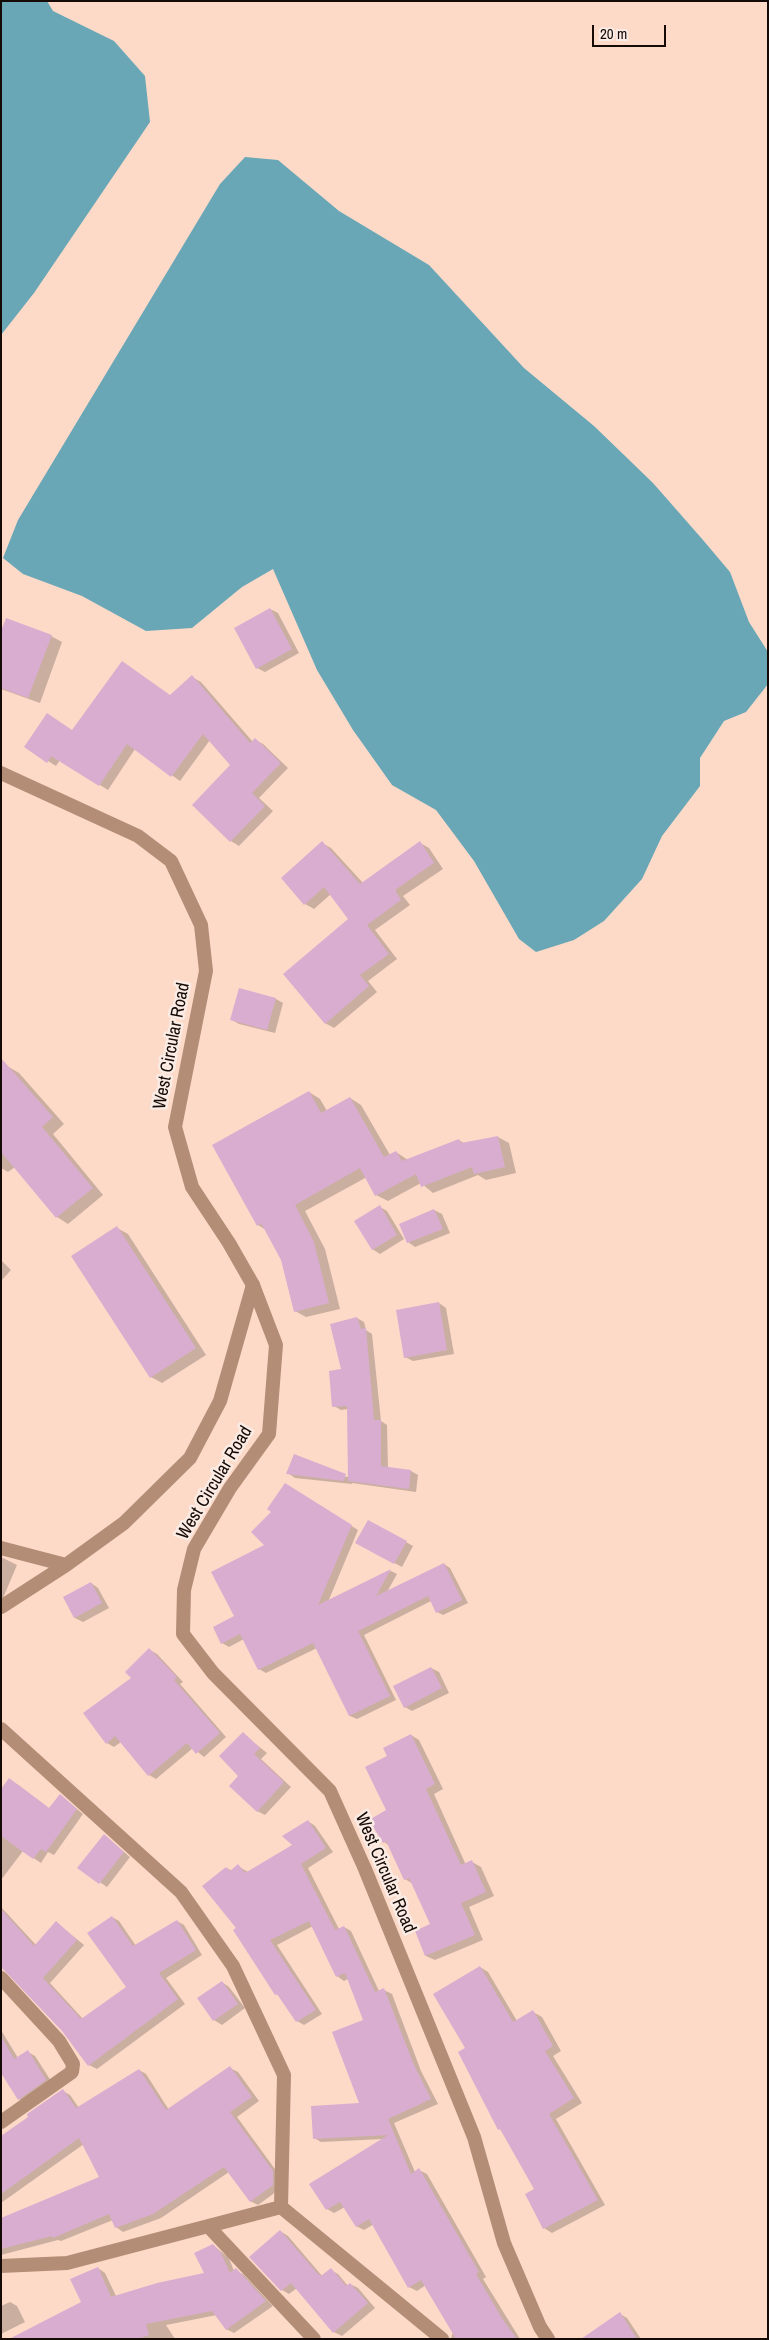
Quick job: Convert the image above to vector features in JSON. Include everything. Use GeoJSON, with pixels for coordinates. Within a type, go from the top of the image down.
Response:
{"type":"FeatureCollection","features":[{"type":"Feature","properties":{"kind":"street","name":"West Circular Road"},"geometry":{"type":"LineString","coordinates":[[2,775],[138,836],[170,861],[201,925],[206,971],[176,1127],[192,1187],[229,1242],[253,1285],[276,1345],[269,1434],[230,1488],[194,1549],[184,1590],[183,1634],[213,1673],[330,1791],[365,1868],[474,2137],[504,2243],[540,2326],[548,2339]]}},
{"type":"Feature","properties":{"kind":"street"},"geometry":{"type":"LineString","coordinates":[[1,1607],[66,1565],[124,1523],[190,1458],[220,1401],[253,1285]]}},
{"type":"Feature","properties":{"kind":"street"},"geometry":{"type":"LineString","coordinates":[[1,1548],[66,1565]]}},
{"type":"Feature","properties":{"kind":"street"},"geometry":{"type":"LineString","coordinates":[[1,1729],[181,1892],[233,1966],[284,2075],[281,2206]]}},
{"type":"Feature","properties":{"kind":"street"},"geometry":{"type":"LineString","coordinates":[[1,1978],[59,2041],[73,2064],[72,2072],[1,2122]]}},
{"type":"Feature","properties":{"kind":"street"},"geometry":{"type":"LineString","coordinates":[[1,2266],[67,2263],[281,2206]]}},
{"type":"Feature","properties":{"kind":"street"},"geometry":{"type":"LineString","coordinates":[[281,2206],[442,2339]]}},
{"type":"Feature","properties":{"kind":"street"},"geometry":{"type":"LineString","coordinates":[[208,2226],[314,2339]]}},
{"type":"Feature","properties":{"kind":"water"},"geometry":{"type":"Polygon","coordinates":[[[1,1],[47,1],[53,11],[114,41],[145,76],[150,122],[34,293],[1,335],[1,1]]]}},
{"type":"Feature","properties":{"kind":"water"},"geometry":{"type":"Polygon","coordinates":[[[245,157],[278,160],[339,211],[429,265],[524,368],[594,426],[653,483],[703,540],[730,572],[749,622],[768,652],[768,684],[746,712],[724,721],[700,758],[700,786],[662,836],[642,879],[604,921],[574,940],[536,952],[519,939],[474,861],[436,810],[392,785],[353,730],[317,670],[273,569],[242,587],[192,628],[146,631],[82,596],[23,574],[3,558],[18,520],[220,184],[245,157]]]}},
{"type":"Feature","properties":{"kind":"building"},"geometry":{"type":"Polygon","coordinates":[[[270,608],[292,649],[256,669],[234,628],[270,608]]]}},
{"type":"Feature","properties":{"kind":"building"},"geometry":{"type":"Polygon","coordinates":[[[6,618],[52,635],[28,698],[1,688],[1,631],[6,618]]]}},
{"type":"Feature","properties":{"kind":"building"},"geometry":{"type":"Polygon","coordinates":[[[122,661],[170,695],[192,675],[250,743],[255,738],[281,763],[252,793],[265,806],[230,842],[192,805],[230,765],[203,734],[171,777],[127,744],[99,786],[51,756],[47,763],[24,747],[47,713],[72,730],[122,661]]]}},
{"type":"Feature","properties":{"kind":"building"},"geometry":{"type":"Polygon","coordinates":[[[322,841],[360,884],[420,841],[434,863],[395,890],[401,900],[367,925],[389,954],[360,975],[369,986],[325,1024],[283,974],[348,919],[324,887],[304,905],[281,878],[322,841]]]}},
{"type":"Feature","properties":{"kind":"building"},"geometry":{"type":"Polygon","coordinates":[[[239,988],[276,998],[267,1030],[230,1020],[239,988]]]}},
{"type":"Feature","properties":{"kind":"building"},"geometry":{"type":"Polygon","coordinates":[[[1,1058],[53,1117],[42,1127],[93,1188],[56,1218],[1,1152],[1,1058]]]}},
{"type":"Feature","properties":{"kind":"building"},"geometry":{"type":"Polygon","coordinates":[[[309,1091],[321,1113],[350,1097],[384,1157],[396,1151],[402,1161],[459,1139],[461,1143],[498,1136],[505,1167],[474,1174],[472,1167],[421,1187],[416,1174],[375,1196],[360,1168],[295,1205],[314,1242],[329,1303],[294,1312],[281,1260],[261,1223],[257,1226],[212,1145],[309,1091]]]}},
{"type":"Feature","properties":{"kind":"building"},"geometry":{"type":"Polygon","coordinates":[[[380,1205],[397,1235],[372,1250],[354,1221],[380,1205]]]}},
{"type":"Feature","properties":{"kind":"building"},"geometry":{"type":"Polygon","coordinates":[[[434,1209],[443,1229],[407,1243],[399,1224],[434,1209]]]}},
{"type":"Feature","properties":{"kind":"building"},"geometry":{"type":"Polygon","coordinates":[[[117,1226],[196,1348],[150,1378],[71,1256],[117,1226]]]}},
{"type":"Feature","properties":{"kind":"building"},"geometry":{"type":"Polygon","coordinates":[[[439,1302],[447,1350],[404,1358],[396,1310],[439,1302]]]}},
{"type":"Feature","properties":{"kind":"building"},"geometry":{"type":"Polygon","coordinates":[[[357,1317],[361,1329],[366,1328],[374,1420],[381,1420],[381,1466],[411,1470],[409,1489],[348,1481],[347,1406],[332,1407],[329,1371],[341,1369],[330,1324],[357,1317]]]}},
{"type":"Feature","properties":{"kind":"building"},"geometry":{"type":"Polygon","coordinates":[[[294,1454],[346,1474],[344,1481],[286,1474],[294,1454]]]}},
{"type":"Feature","properties":{"kind":"building"},"geometry":{"type":"Polygon","coordinates":[[[285,1483],[352,1525],[318,1605],[391,1569],[376,1596],[444,1563],[462,1600],[436,1613],[428,1596],[358,1631],[390,1696],[349,1716],[313,1643],[258,1670],[240,1634],[221,1644],[213,1627],[234,1616],[211,1572],[264,1545],[251,1532],[271,1512],[267,1509],[285,1483]]]}},
{"type":"Feature","properties":{"kind":"building"},"geometry":{"type":"Polygon","coordinates":[[[368,1520],[407,1541],[394,1564],[355,1543],[368,1520]]]}},
{"type":"Feature","properties":{"kind":"building"},"geometry":{"type":"Polygon","coordinates":[[[91,1582],[102,1603],[74,1618],[63,1597],[91,1582]]]}},
{"type":"Feature","properties":{"kind":"building"},"geometry":{"type":"Polygon","coordinates":[[[149,1648],[177,1677],[174,1680],[220,1733],[196,1754],[187,1743],[148,1776],[115,1736],[106,1744],[83,1713],[131,1678],[125,1672],[149,1648]]]}},
{"type":"Feature","properties":{"kind":"building"},"geometry":{"type":"Polygon","coordinates":[[[431,1667],[442,1688],[404,1708],[393,1686],[431,1667]]]}},
{"type":"Feature","properties":{"kind":"building"},"geometry":{"type":"Polygon","coordinates":[[[243,1732],[260,1748],[254,1754],[284,1782],[257,1812],[229,1786],[238,1776],[219,1756],[243,1732]]]}},
{"type":"Feature","properties":{"kind":"building"},"geometry":{"type":"Polygon","coordinates":[[[411,1734],[435,1784],[426,1789],[461,1865],[472,1860],[486,1892],[461,1903],[475,1935],[425,1956],[415,1931],[430,1924],[409,1878],[404,1880],[386,1841],[383,1843],[369,1820],[386,1810],[365,1767],[387,1756],[383,1748],[411,1734]]]}},
{"type":"Feature","properties":{"kind":"building"},"geometry":{"type":"Polygon","coordinates":[[[9,1778],[49,1808],[60,1794],[77,1809],[46,1852],[41,1849],[33,1859],[1,1836],[1,1789],[9,1778]]]}},
{"type":"Feature","properties":{"kind":"building"},"geometry":{"type":"Polygon","coordinates":[[[308,1820],[326,1848],[301,1864],[335,1930],[344,1926],[375,1992],[384,1988],[414,2065],[431,2099],[388,2119],[411,2174],[419,2168],[479,2272],[476,2274],[503,2320],[517,2339],[456,2339],[421,2280],[408,2288],[369,2219],[356,2227],[340,2202],[326,2210],[309,2184],[388,2135],[313,2139],[311,2106],[359,2103],[332,2032],[363,2020],[345,1973],[336,1977],[309,1921],[270,1940],[316,2010],[296,2022],[277,1994],[275,1995],[233,1930],[236,1928],[202,1886],[226,1867],[230,1871],[238,1864],[245,1873],[292,1845],[282,1836],[308,1820]]]}},
{"type":"Feature","properties":{"kind":"building"},"geometry":{"type":"Polygon","coordinates":[[[104,1834],[124,1852],[99,1884],[77,1868],[104,1834]]]}},
{"type":"Feature","properties":{"kind":"building"},"geometry":{"type":"Polygon","coordinates":[[[1,1909],[34,1946],[56,1921],[77,1940],[43,1978],[81,2019],[126,1987],[87,1933],[112,1916],[133,1946],[177,1920],[196,1950],[159,1973],[178,1999],[88,2066],[62,2031],[1,1967],[1,1909]]]}},
{"type":"Feature","properties":{"kind":"building"},"geometry":{"type":"Polygon","coordinates":[[[480,1966],[513,2022],[533,2010],[553,2046],[545,2051],[574,2098],[549,2114],[598,2200],[543,2229],[525,2194],[534,2189],[500,2129],[498,2130],[458,2052],[465,2048],[433,1994],[480,1966]]]}},
{"type":"Feature","properties":{"kind":"building"},"geometry":{"type":"Polygon","coordinates":[[[222,1981],[238,2004],[213,2021],[197,1998],[222,1981]]]}},
{"type":"Feature","properties":{"kind":"building"},"geometry":{"type":"Polygon","coordinates":[[[1,2036],[14,2059],[28,2050],[46,2080],[18,2100],[1,2073],[1,2036]]]}},
{"type":"Feature","properties":{"kind":"building"},"geometry":{"type":"Polygon","coordinates":[[[230,2066],[252,2097],[230,2112],[273,2171],[273,2185],[250,2202],[224,2167],[153,2214],[115,2228],[109,2214],[53,2238],[52,2236],[1,2249],[1,2218],[99,2177],[79,2138],[1,2194],[1,2136],[28,2117],[27,2114],[63,2089],[76,2108],[139,2069],[166,2110],[230,2066]]]}},
{"type":"Feature","properties":{"kind":"building"},"geometry":{"type":"Polygon","coordinates":[[[280,2230],[317,2273],[321,2276],[331,2268],[346,2286],[350,2283],[368,2303],[333,2333],[291,2283],[281,2291],[249,2257],[280,2230]]]}},
{"type":"Feature","properties":{"kind":"building"},"geometry":{"type":"Polygon","coordinates":[[[213,2244],[221,2253],[230,2273],[236,2268],[266,2301],[226,2330],[212,2311],[146,2324],[149,2335],[138,2339],[9,2339],[81,2302],[70,2279],[98,2267],[111,2297],[157,2283],[204,2273],[194,2253],[213,2244]]]}},
{"type":"Feature","properties":{"kind":"building"},"geometry":{"type":"Polygon","coordinates":[[[620,2312],[637,2339],[581,2339],[620,2312]]]}}]}
